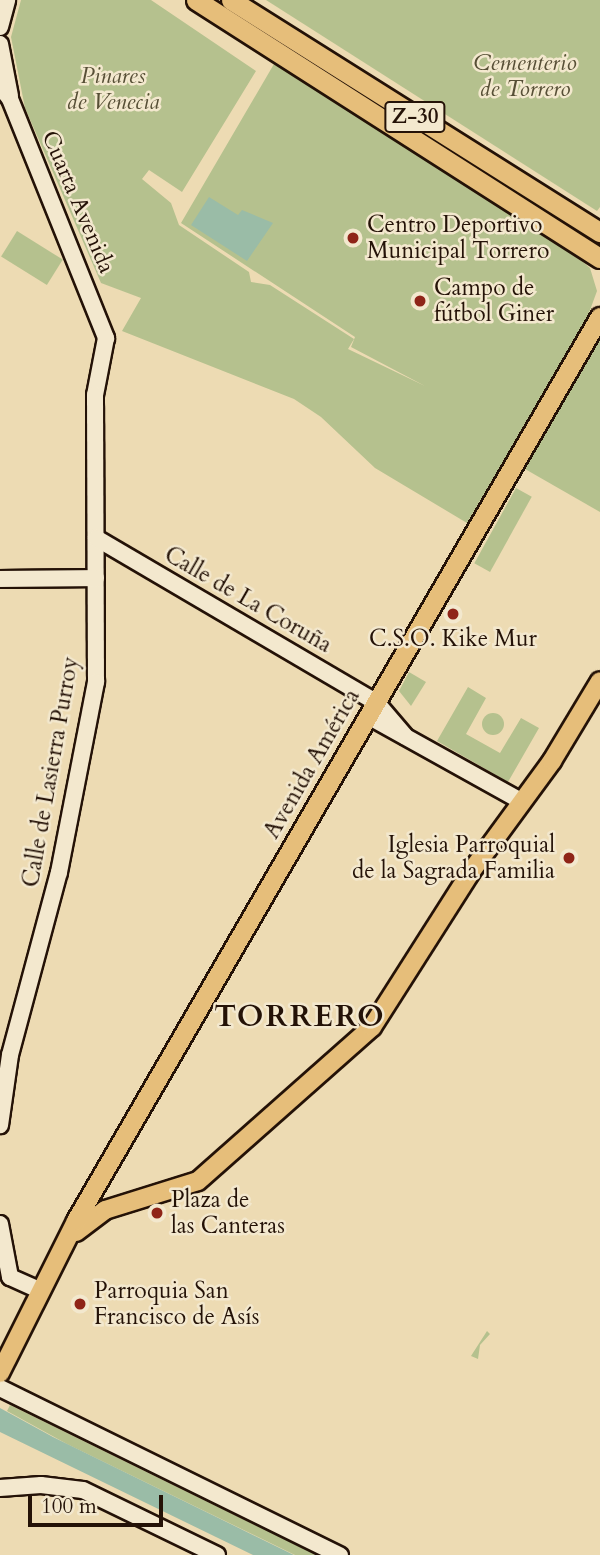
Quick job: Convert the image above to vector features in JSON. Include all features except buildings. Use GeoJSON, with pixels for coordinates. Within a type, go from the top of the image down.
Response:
{"type":"FeatureCollection","features":[{"type":"Feature","properties":{"kind":"highway","name":"Z-30"},"geometry":{"type":"LineString","coordinates":[[196,0],[580,241],[600,258]]}},
{"type":"Feature","properties":{"kind":"highway","name":"Z-30"},"geometry":{"type":"LineString","coordinates":[[231,0],[600,232]]}},
{"type":"Feature","properties":{"kind":"main road"},"geometry":{"type":"LineString","coordinates":[[580,241],[600,268]]}},
{"type":"Feature","properties":{"kind":"main road","name":"Avenida América"},"geometry":{"type":"LineString","coordinates":[[0,1373],[97,1185],[600,317]]}},
{"type":"Feature","properties":{"kind":"main road"},"geometry":{"type":"LineString","coordinates":[[74,1233],[112,1208],[195,1183],[380,1018],[470,873],[552,761],[600,681]]}},
{"type":"Feature","properties":{"kind":"main road"},"geometry":{"type":"LineString","coordinates":[[97,1185],[96,1199],[112,1208]]}},
{"type":"Feature","properties":{"kind":"street"},"geometry":{"type":"LineString","coordinates":[[0,27],[7,0]]}},
{"type":"Feature","properties":{"kind":"street","name":"Cuarta Avenida"},"geometry":{"type":"LineString","coordinates":[[0,44],[5,92],[106,338]]}},
{"type":"Feature","properties":{"kind":"street","name":"Calle de Lasierra Purroy"},"geometry":{"type":"LineString","coordinates":[[0,1125],[10,1055],[59,872],[95,686],[95,395],[106,338]]}},
{"type":"Feature","properties":{"kind":"street","name":"Calle de La Coruña"},"geometry":{"type":"LineString","coordinates":[[96,538],[372,709],[405,736],[521,801]]}},
{"type":"Feature","properties":{"kind":"street"},"geometry":{"type":"LineString","coordinates":[[0,579],[96,578]]}},
{"type":"Feature","properties":{"kind":"street"},"geometry":{"type":"LineString","coordinates":[[0,1224],[10,1277],[41,1291]]}},
{"type":"Feature","properties":{"kind":"street"},"geometry":{"type":"LineString","coordinates":[[0,1388],[340,1555]]}},
{"type":"Feature","properties":{"kind":"street"},"geometry":{"type":"LineString","coordinates":[[0,1488],[41,1485],[83,1490],[217,1555]]}},
{"type":"Feature","properties":{"kind":"green space","name":"Pinares de Venecia"},"geometry":{"type":"Polygon","coordinates":[[[21,0],[151,0],[256,71],[182,192],[149,170],[142,179],[171,203],[179,225],[249,272],[251,282],[270,285],[354,339],[348,349],[425,386],[351,347],[355,337],[181,223],[274,64],[515,215],[504,238],[517,216],[561,243],[590,268],[597,291],[586,321],[467,523],[375,468],[321,417],[294,399],[122,331],[141,298],[101,283],[25,108],[11,37],[21,0]]]}},
{"type":"Feature","properties":{"kind":"green space","name":"Cementerio de Torrero"},"geometry":{"type":"Polygon","coordinates":[[[266,0],[600,0],[600,207],[597,211],[266,0]]]}},
{"type":"Feature","properties":{"kind":"green space"},"geometry":{"type":"Polygon","coordinates":[[[17,231],[63,260],[47,285],[1,256],[17,231]]]}},
{"type":"Feature","properties":{"kind":"green space"},"geometry":{"type":"Polygon","coordinates":[[[600,338],[600,512],[525,469],[600,338]]]}},
{"type":"Feature","properties":{"kind":"green space"},"geometry":{"type":"Polygon","coordinates":[[[516,488],[532,497],[490,572],[474,563],[516,488]]]}},
{"type":"Feature","properties":{"kind":"green space"},"geometry":{"type":"Polygon","coordinates":[[[409,672],[426,682],[411,706],[399,691],[409,672]]]}},
{"type":"Feature","properties":{"kind":"green space"},"geometry":{"type":"Polygon","coordinates":[[[468,687],[486,698],[466,734],[500,753],[521,718],[539,728],[508,782],[437,741],[468,687]]]}},
{"type":"Feature","properties":{"kind":"green space"},"geometry":{"type":"Polygon","coordinates":[[[493,713],[501,716],[504,724],[501,732],[493,735],[485,732],[482,724],[485,716],[493,713]]]}},
{"type":"Feature","properties":{"kind":"green space"},"geometry":{"type":"Polygon","coordinates":[[[487,1331],[490,1334],[480,1345],[478,1359],[471,1356],[487,1331]]]}},
{"type":"Feature","properties":{"kind":"green space"},"geometry":{"type":"Polygon","coordinates":[[[10,1405],[317,1555],[295,1555],[67,1444],[7,1411],[10,1405]]]}},
{"type":"Feature","properties":{"kind":"shaded area"},"geometry":{"type":"Polygon","coordinates":[[[209,197],[238,215],[242,210],[273,223],[247,261],[191,225],[209,197]]]}},
{"type":"Feature","properties":{"kind":"shaded area"},"geometry":{"type":"Polygon","coordinates":[[[0,1408],[53,1437],[294,1555],[253,1555],[0,1432],[0,1408]]]}},
{"type":"Feature","properties":{"kind":"place","name":"Centro Deportivo Municipal Torrero"},"geometry":{"type":"Point","coordinates":[353,238]}},
{"type":"Feature","properties":{"kind":"place","name":"Campo de fútbol Giner"},"geometry":{"type":"Point","coordinates":[420,301]}},
{"type":"Feature","properties":{"kind":"place","name":"C.S.O. Kike Mur"},"geometry":{"type":"Point","coordinates":[453,614]}},
{"type":"Feature","properties":{"kind":"place","name":"Iglesia Parroquial de la Sagrada Familia"},"geometry":{"type":"Point","coordinates":[569,858]}},
{"type":"Feature","properties":{"kind":"place","name":"Plaza de las Canteras"},"geometry":{"type":"Point","coordinates":[157,1213]}},
{"type":"Feature","properties":{"kind":"place","name":"Parroquia San Francisco de Asís"},"geometry":{"type":"Point","coordinates":[80,1304]}},
{"type":"Feature","properties":{"kind":"district","name":"TORRERO"},"geometry":{"type":"Point","coordinates":[300,1017]}}]}
